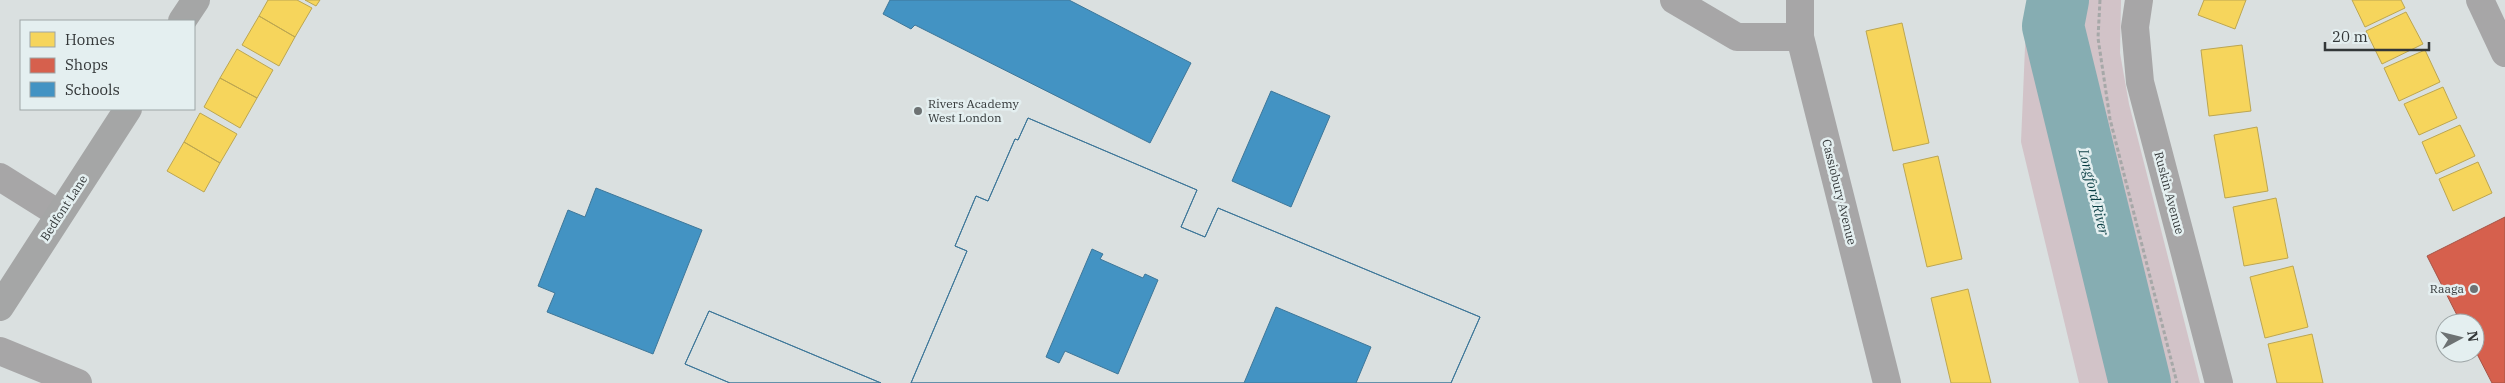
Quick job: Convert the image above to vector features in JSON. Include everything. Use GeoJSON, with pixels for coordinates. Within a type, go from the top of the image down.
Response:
{"type":"FeatureCollection","features":[{"type":"Feature","properties":{"kind":"main road"},"geometry":{"type":"LineString","coordinates":[[183,20],[196,0]]}},
{"type":"Feature","properties":{"kind":"main road","name":"Bedfont Lane"},"geometry":{"type":"LineString","coordinates":[[0,307],[127,110]]}},
{"type":"Feature","properties":{"kind":"street"},"geometry":{"type":"LineString","coordinates":[[1674,0],[1737,37],[1800,37]]}},
{"type":"Feature","properties":{"kind":"street","name":"Cassiobury Avenue"},"geometry":{"type":"LineString","coordinates":[[1800,0],[1800,37],[1887,383]]}},
{"type":"Feature","properties":{"kind":"street","name":"Ruskin Avenue"},"geometry":{"type":"LineString","coordinates":[[2139,0],[2135,26],[2140,82],[2219,383]]}},
{"type":"Feature","properties":{"kind":"street"},"geometry":{"type":"LineString","coordinates":[[2480,0],[2505,53]]}},
{"type":"Feature","properties":{"kind":"street"},"geometry":{"type":"LineString","coordinates":[[0,177],[59,214]]}},
{"type":"Feature","properties":{"kind":"street"},"geometry":{"type":"LineString","coordinates":[[0,351],[78,383]]}},
{"type":"Feature","properties":{"kind":"path"},"geometry":{"type":"LineString","coordinates":[[2100,0],[2098,38],[2110,119],[2177,383]]}},
{"type":"Feature","properties":{"kind":"shaded area"},"geometry":{"type":"Polygon","coordinates":[[[2027,0],[2043,0],[2041,21],[2053,88],[2123,383],[2079,383],[2021,142],[2027,0]]]}},
{"type":"Feature","properties":{"kind":"shaded area"},"geometry":{"type":"Polygon","coordinates":[[[2082,0],[2121,0],[2120,53],[2129,104],[2200,383],[2153,383],[2090,119],[2078,40],[2082,0]]]}},
{"type":"Feature","properties":{"kind":"building: Homes"},"geometry":{"type":"Polygon","coordinates":[[[268,0],[297,0],[312,8],[295,37],[259,16],[268,0]]]}},
{"type":"Feature","properties":{"kind":"building: Homes"},"geometry":{"type":"Polygon","coordinates":[[[305,0],[320,0],[316,6],[305,0]]]}},
{"type":"Feature","properties":{"kind":"building: Homes"},"geometry":{"type":"Polygon","coordinates":[[[2204,0],[2246,0],[2235,29],[2198,15],[2204,0]]]}},
{"type":"Feature","properties":{"kind":"building: Homes"},"geometry":{"type":"Polygon","coordinates":[[[2352,0],[2401,0],[2405,8],[2365,27],[2352,0]]]}},
{"type":"Feature","properties":{"kind":"building: Homes"},"geometry":{"type":"Polygon","coordinates":[[[2406,12],[2423,44],[2382,64],[2366,31],[2406,12]]]}},
{"type":"Feature","properties":{"kind":"building: Homes"},"geometry":{"type":"Polygon","coordinates":[[[259,16],[295,37],[279,66],[242,45],[259,16]]]}},
{"type":"Feature","properties":{"kind":"building: Homes"},"geometry":{"type":"Polygon","coordinates":[[[1902,23],[1929,143],[1893,151],[1866,31],[1902,23]]]}},
{"type":"Feature","properties":{"kind":"building: Homes"},"geometry":{"type":"Polygon","coordinates":[[[2242,45],[2251,111],[2209,116],[2201,50],[2242,45]]]}},
{"type":"Feature","properties":{"kind":"building: Homes"},"geometry":{"type":"Polygon","coordinates":[[[237,49],[273,70],[257,98],[220,78],[237,49]]]}},
{"type":"Feature","properties":{"kind":"building: Homes"},"geometry":{"type":"Polygon","coordinates":[[[2425,50],[2440,82],[2399,101],[2384,68],[2425,50]]]}},
{"type":"Feature","properties":{"kind":"building: Homes"},"geometry":{"type":"Polygon","coordinates":[[[220,78],[257,98],[240,128],[204,107],[220,78]]]}},
{"type":"Feature","properties":{"kind":"building: Homes"},"geometry":{"type":"Polygon","coordinates":[[[2443,87],[2457,118],[2419,135],[2404,104],[2443,87]]]}},
{"type":"Feature","properties":{"kind":"building: Homes"},"geometry":{"type":"Polygon","coordinates":[[[200,113],[237,134],[220,163],[184,142],[200,113]]]}},
{"type":"Feature","properties":{"kind":"building: Homes"},"geometry":{"type":"Polygon","coordinates":[[[2460,125],[2475,156],[2436,174],[2422,142],[2460,125]]]}},
{"type":"Feature","properties":{"kind":"building: Homes"},"geometry":{"type":"Polygon","coordinates":[[[2257,127],[2268,191],[2225,198],[2214,135],[2257,127]]]}},
{"type":"Feature","properties":{"kind":"building: Homes"},"geometry":{"type":"Polygon","coordinates":[[[184,142],[220,163],[204,192],[167,171],[184,142]]]}},
{"type":"Feature","properties":{"kind":"building: Homes"},"geometry":{"type":"Polygon","coordinates":[[[1938,156],[1962,259],[1927,267],[1903,164],[1938,156]]]}},
{"type":"Feature","properties":{"kind":"building: Homes"},"geometry":{"type":"Polygon","coordinates":[[[2478,162],[2492,193],[2453,211],[2439,179],[2478,162]]]}},
{"type":"Feature","properties":{"kind":"building: Homes"},"geometry":{"type":"Polygon","coordinates":[[[2276,198],[2288,258],[2244,266],[2233,207],[2276,198]]]}},
{"type":"Feature","properties":{"kind":"building: Homes"},"geometry":{"type":"Polygon","coordinates":[[[2293,266],[2308,327],[2265,338],[2250,277],[2293,266]]]}},
{"type":"Feature","properties":{"kind":"building: Homes"},"geometry":{"type":"Polygon","coordinates":[[[1968,289],[1991,383],[1951,383],[1931,298],[1968,289]]]}},
{"type":"Feature","properties":{"kind":"building: Homes"},"geometry":{"type":"Polygon","coordinates":[[[2312,334],[2323,383],[2277,383],[2268,344],[2312,334]]]}},
{"type":"Feature","properties":{"kind":"building: Shops","name":"Raaga"},"geometry":{"type":"Polygon","coordinates":[[[2505,217],[2505,383],[2492,383],[2482,363],[2485,363],[2485,313],[2456,313],[2427,256],[2505,217]]]}},
{"type":"Feature","properties":{"kind":"building: Schools"},"geometry":{"type":"Polygon","coordinates":[[[890,0],[1069,0],[1191,63],[1150,143],[915,25],[911,29],[883,14],[890,0]]]}},
{"type":"Feature","properties":{"kind":"building: Schools"},"geometry":{"type":"Polygon","coordinates":[[[1271,91],[1330,116],[1291,207],[1232,181],[1271,91]]]}},
{"type":"Feature","properties":{"kind":"building: Schools"},"geometry":{"type":"Polygon","coordinates":[[[1028,118],[1197,190],[1181,227],[1205,237],[1218,208],[1480,317],[1451,383],[1356,383],[1371,347],[1276,307],[1244,383],[911,383],[967,251],[955,246],[976,196],[988,201],[1015,139],[1018,140],[1028,118]],[[1092,249],[1046,357],[1059,363],[1065,351],[1118,374],[1158,280],[1145,274],[1143,278],[1100,259],[1103,254],[1092,249]]]}},
{"type":"Feature","properties":{"kind":"building: Schools"},"geometry":{"type":"Polygon","coordinates":[[[1028,118],[1197,190],[1181,227],[1205,237],[1218,208],[1480,317],[1451,383],[911,383],[967,251],[955,246],[976,196],[988,201],[1015,139],[1018,140],[1028,118]]]}},
{"type":"Feature","properties":{"kind":"building: Schools"},"geometry":{"type":"Polygon","coordinates":[[[596,188],[702,230],[653,354],[547,312],[555,293],[538,286],[568,210],[585,217],[596,188]]]}},
{"type":"Feature","properties":{"kind":"building: Schools"},"geometry":{"type":"Polygon","coordinates":[[[709,311],[881,383],[730,383],[685,364],[709,311]]]}},
{"type":"Feature","properties":{"kind":"building: Schools"},"geometry":{"type":"Polygon","coordinates":[[[709,311],[881,383],[730,383],[685,364],[709,311]]]}},
{"type":"Feature","properties":{"kind":"waterway","name":"Longford River"},"geometry":{"type":"LineString","coordinates":[[2058,0],[2053,26],[2140,383]]}},
{"type":"Feature","properties":{"kind":"place","name":"Rivers Academy West London"},"geometry":{"type":"Point","coordinates":[918,111]}},
{"type":"Feature","properties":{"kind":"place","name":"Raaga"},"geometry":{"type":"Point","coordinates":[2474,289]}}]}
